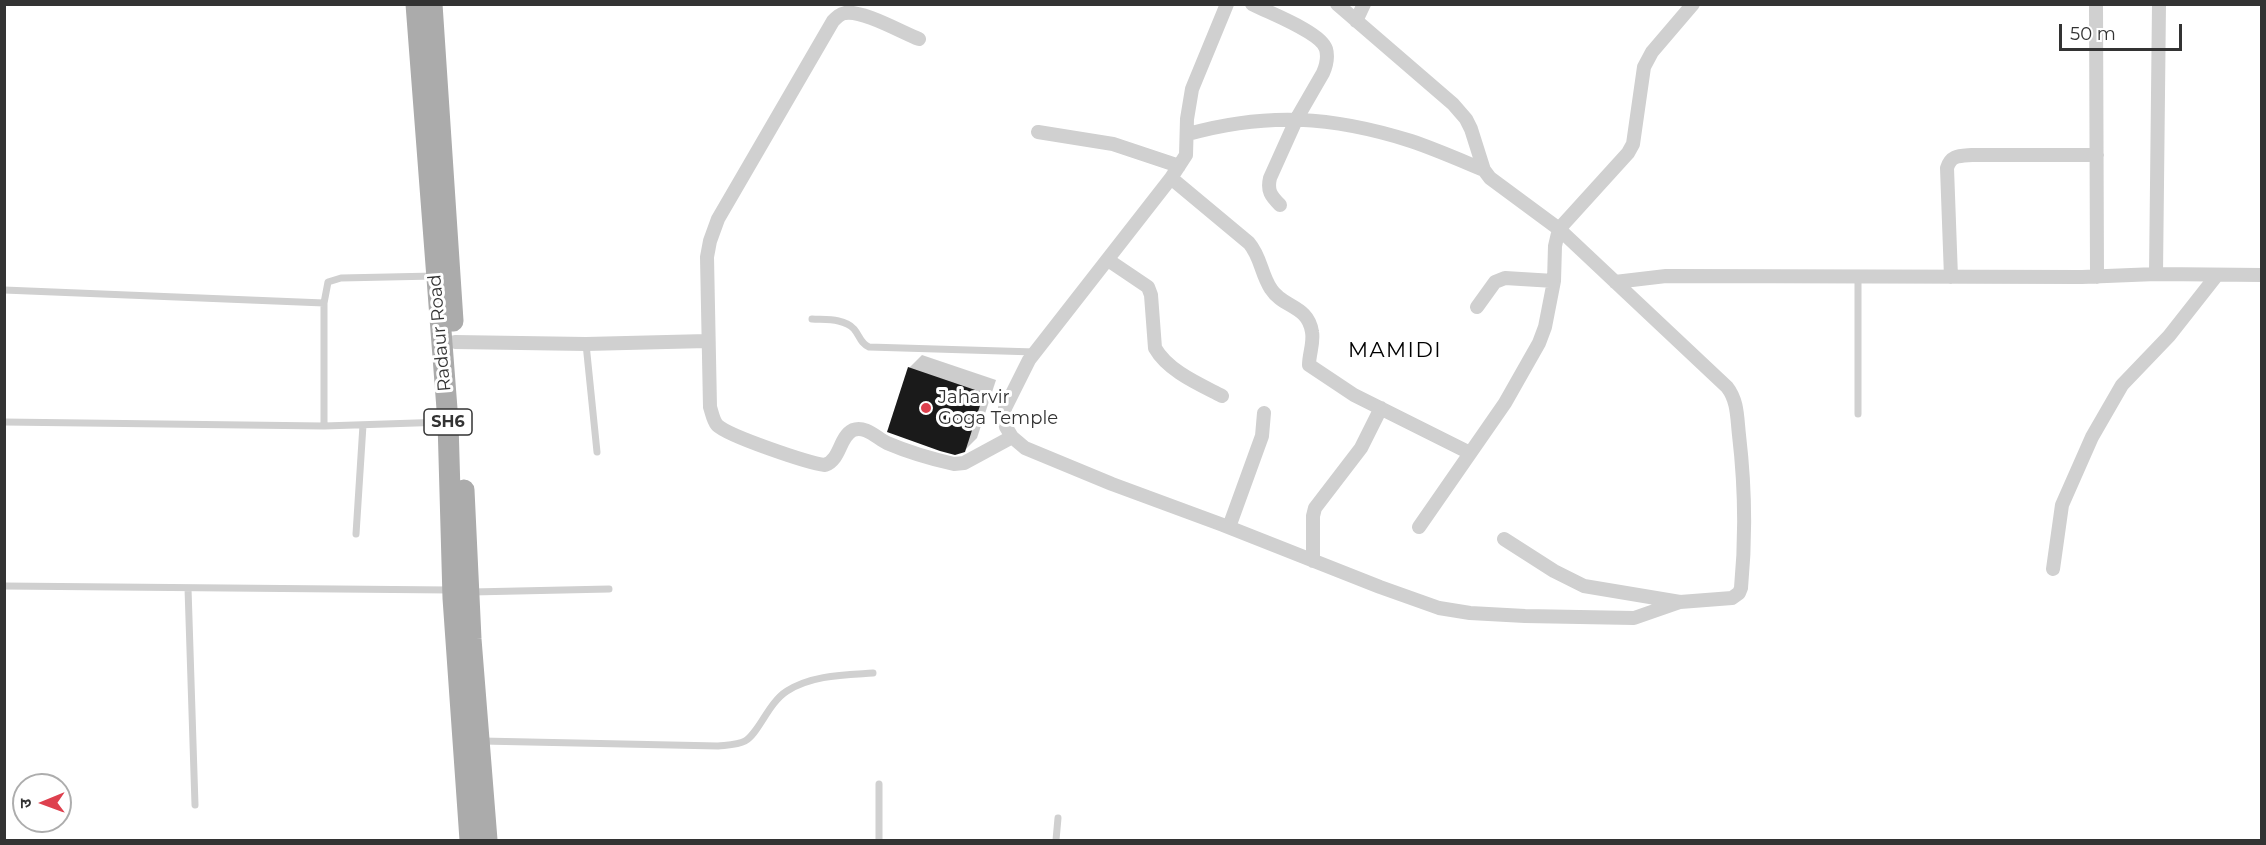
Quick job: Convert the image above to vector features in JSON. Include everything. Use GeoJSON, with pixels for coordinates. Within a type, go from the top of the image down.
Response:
{"type":"FeatureCollection","features":[{"type":"Feature","properties":{"kind":"main road","name":"Radaur Road"},"geometry":{"type":"LineString","coordinates":[[416,4],[435,276],[461,591],[479,741],[487,840]]}},
{"type":"Feature","properties":{"kind":"main road","name":"Radaur Road"},"geometry":{"type":"LineString","coordinates":[[432,4],[455,342],[470,840]]}},
{"type":"Feature","properties":{"kind":"street"},"geometry":{"type":"LineString","coordinates":[[1227,4],[1192,89],[1187,119],[1186,155],[1172,178],[1035,352],[1005,408],[1006,427],[1012,437],[1034,453],[1439,608],[1470,613],[1525,616],[1634,618],[1680,602]]}},
{"type":"Feature","properties":{"kind":"street"},"geometry":{"type":"LineString","coordinates":[[1252,4],[1318,38],[1327,50],[1323,73],[1297,118],[1268,184],[1271,196],[1280,205]]}},
{"type":"Feature","properties":{"kind":"street"},"geometry":{"type":"LineString","coordinates":[[1337,4],[1453,104],[1471,129],[1484,170]]}},
{"type":"Feature","properties":{"kind":"street"},"geometry":{"type":"LineString","coordinates":[[1356,21],[1364,4]]}},
{"type":"Feature","properties":{"kind":"street"},"geometry":{"type":"LineString","coordinates":[[1419,527],[1504,403],[1535,351],[1545,327],[1554,281],[1555,246],[1559,229],[1629,153],[1633,144],[1644,67],[1652,52],[1693,4]]}},
{"type":"Feature","properties":{"kind":"street"},"geometry":{"type":"LineString","coordinates":[[2096,4],[2097,277]]}},
{"type":"Feature","properties":{"kind":"street"},"geometry":{"type":"LineString","coordinates":[[2156,274],[2159,4]]}},
{"type":"Feature","properties":{"kind":"street"},"geometry":{"type":"LineString","coordinates":[[919,39],[863,15],[843,13],[833,21],[718,219],[707,256],[710,407],[718,426],[763,446],[819,465],[831,463],[847,436],[856,429],[862,429],[888,443],[954,464],[964,463],[1012,437]]}},
{"type":"Feature","properties":{"kind":"street"},"geometry":{"type":"LineString","coordinates":[[1188,134],[1211,127],[1261,119],[1297,118],[1330,121],[1411,141],[1484,170],[1503,190],[1559,229],[1727,387],[1736,402],[1743,466],[1745,520],[1739,593],[1726,600],[1680,602],[1584,586],[1554,571],[1504,539]]}},
{"type":"Feature","properties":{"kind":"street"},"geometry":{"type":"LineString","coordinates":[[1038,132],[1113,144],[1179,166]]}},
{"type":"Feature","properties":{"kind":"street"},"geometry":{"type":"LineString","coordinates":[[1951,277],[1947,174],[1949,160],[1955,156],[1972,155],[2097,155]]}},
{"type":"Feature","properties":{"kind":"street"},"geometry":{"type":"LineString","coordinates":[[1172,178],[1249,243],[1257,252],[1272,290],[1279,299],[1300,309],[1307,318],[1313,339],[1309,365],[1354,395],[1470,453]]}},
{"type":"Feature","properties":{"kind":"street"},"geometry":{"type":"LineString","coordinates":[[1108,260],[1148,287],[1151,295],[1155,348],[1159,355],[1196,383],[1222,396]]}},
{"type":"Feature","properties":{"kind":"street"},"geometry":{"type":"LineString","coordinates":[[2053,569],[2062,506],[2092,437],[2122,386],[2169,336],[2217,275]]}},
{"type":"Feature","properties":{"kind":"street"},"geometry":{"type":"LineString","coordinates":[[1615,282],[1666,276],[2262,275]]}},
{"type":"Feature","properties":{"kind":"street"},"geometry":{"type":"LineString","coordinates":[[1477,307],[1498,280],[1505,278],[1554,281]]}},
{"type":"Feature","properties":{"kind":"street"},"geometry":{"type":"LineString","coordinates":[[455,342],[586,344],[707,341]]}},
{"type":"Feature","properties":{"kind":"street"},"geometry":{"type":"LineString","coordinates":[[1313,561],[1312,516],[1315,508],[1361,448],[1381,408]]}},
{"type":"Feature","properties":{"kind":"street"},"geometry":{"type":"LineString","coordinates":[[1229,527],[1262,436],[1264,413]]}},
{"type":"Feature","properties":{"kind":"lane"},"geometry":{"type":"LineString","coordinates":[[324,426],[326,286],[331,280],[435,276]]}},
{"type":"Feature","properties":{"kind":"lane"},"geometry":{"type":"LineString","coordinates":[[1858,277],[1858,414]]}},
{"type":"Feature","properties":{"kind":"lane"},"geometry":{"type":"LineString","coordinates":[[4,290],[324,303]]}},
{"type":"Feature","properties":{"kind":"lane"},"geometry":{"type":"LineString","coordinates":[[812,319],[840,321],[847,324],[868,347],[1035,352]]}},
{"type":"Feature","properties":{"kind":"lane"},"geometry":{"type":"LineString","coordinates":[[586,344],[597,452]]}},
{"type":"Feature","properties":{"kind":"lane"},"geometry":{"type":"LineString","coordinates":[[4,422],[324,426],[448,422]]}},
{"type":"Feature","properties":{"kind":"lane"},"geometry":{"type":"LineString","coordinates":[[356,534],[363,425]]}},
{"type":"Feature","properties":{"kind":"lane"},"geometry":{"type":"LineString","coordinates":[[4,586],[461,591],[609,589]]}},
{"type":"Feature","properties":{"kind":"lane"},"geometry":{"type":"LineString","coordinates":[[188,588],[195,805]]}},
{"type":"Feature","properties":{"kind":"lane"},"geometry":{"type":"LineString","coordinates":[[479,741],[718,746],[735,744],[744,742],[751,736],[771,705],[789,689],[831,676],[873,673]]}},
{"type":"Feature","properties":{"kind":"lane"},"geometry":{"type":"LineString","coordinates":[[879,784],[879,840]]}},
{"type":"Feature","properties":{"kind":"lane"},"geometry":{"type":"LineString","coordinates":[[1056,840],[1058,818]]}},
{"type":"Feature","properties":{"kind":"building"},"geometry":{"type":"Polygon","coordinates":[[[908,367],[984,393],[965,452],[955,455],[887,432],[908,367]]]}},
{"type":"Feature","properties":{"kind":"place","name":"Jaharvir Goga Temple"},"geometry":{"type":"Point","coordinates":[926,408]}},
{"type":"Feature","properties":{"kind":"district","name":"MAMIDI"},"geometry":{"type":"Point","coordinates":[1395,351]}}]}
